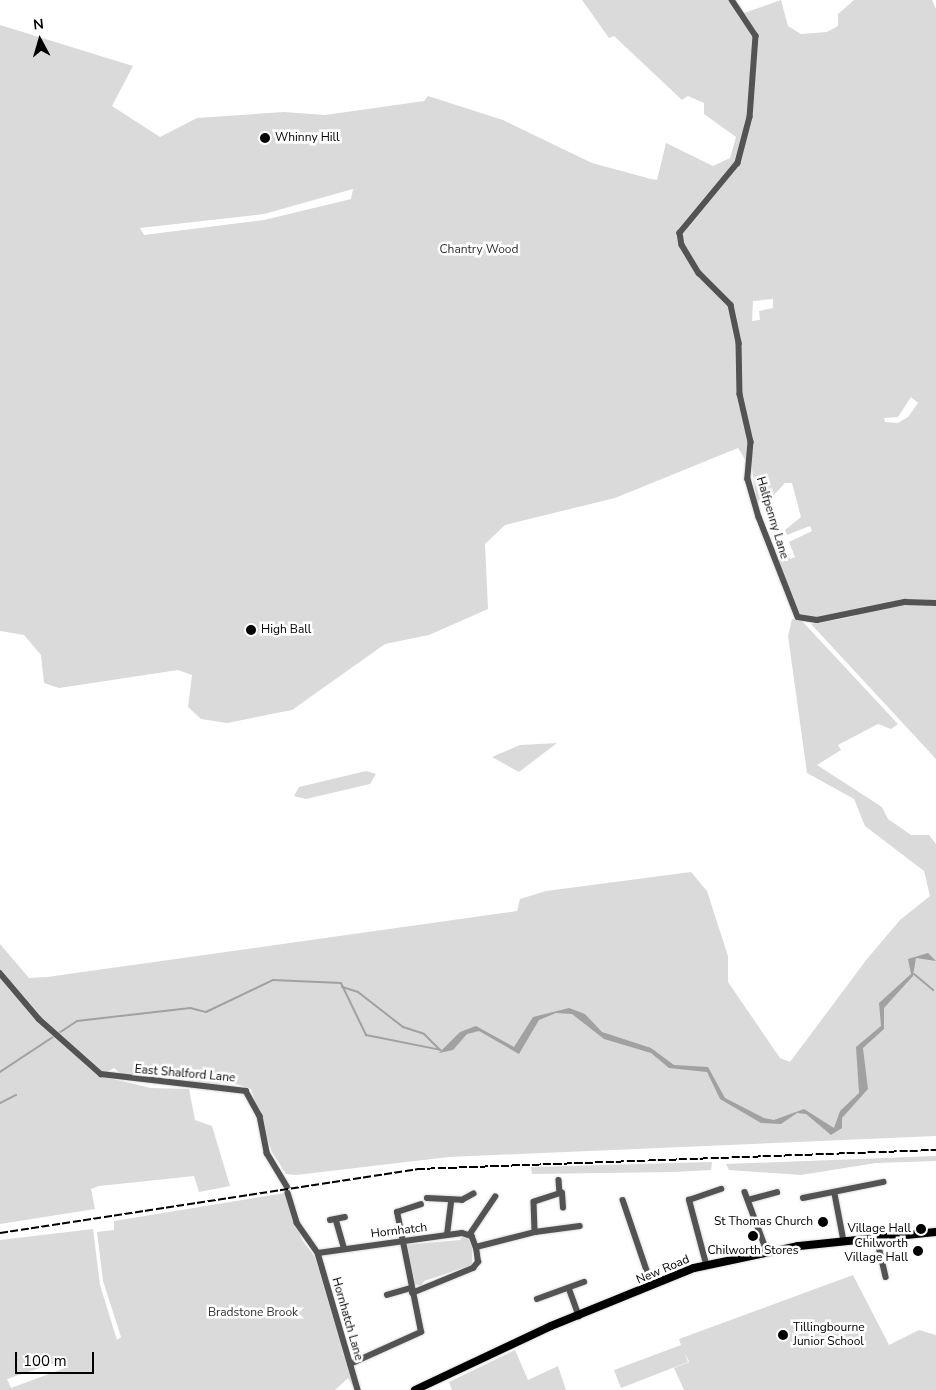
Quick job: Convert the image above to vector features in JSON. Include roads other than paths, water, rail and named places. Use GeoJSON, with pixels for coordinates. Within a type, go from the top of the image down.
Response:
{"type":"FeatureCollection","features":[{"type":"Feature","properties":{"kind":"main road","name":"New Road"},"geometry":{"type":"LineString","coordinates":[[416,1390],[579,1316],[706,1264],[767,1251],[936,1232]]}},
{"type":"Feature","properties":{"kind":"street","name":"Halfpenny Lane"},"geometry":{"type":"LineString","coordinates":[[732,0],[756,36],[750,117],[738,163],[680,233],[682,245],[699,273],[731,305],[739,343],[740,394],[751,442],[748,479],[759,517],[789,604],[798,617],[826,619],[904,602],[936,603]]}},
{"type":"Feature","properties":{"kind":"street","name":"East Shalford Lane"},"geometry":{"type":"LineString","coordinates":[[0,973],[53,1032],[105,1076],[246,1091],[260,1116],[267,1154],[288,1189],[297,1223],[318,1253]]}},
{"type":"Feature","properties":{"kind":"street"},"geometry":{"type":"LineString","coordinates":[[559,1180],[563,1208]]}},
{"type":"Feature","properties":{"kind":"street"},"geometry":{"type":"LineString","coordinates":[[803,1198],[873,1187],[883,1182]]}},
{"type":"Feature","properties":{"kind":"street"},"geometry":{"type":"LineString","coordinates":[[706,1264],[690,1210],[688,1196],[721,1189]]}},
{"type":"Feature","properties":{"kind":"street"},"geometry":{"type":"LineString","coordinates":[[745,1192],[767,1251]]}},
{"type":"Feature","properties":{"kind":"street"},"geometry":{"type":"LineString","coordinates":[[748,1200],[777,1192]]}},
{"type":"Feature","properties":{"kind":"street"},"geometry":{"type":"LineString","coordinates":[[535,1232],[534,1202],[560,1193]]}},
{"type":"Feature","properties":{"kind":"street"},"geometry":{"type":"LineString","coordinates":[[427,1198],[451,1200],[473,1194]]}},
{"type":"Feature","properties":{"kind":"street"},"geometry":{"type":"LineString","coordinates":[[835,1194],[844,1241]]}},
{"type":"Feature","properties":{"kind":"street"},"geometry":{"type":"LineString","coordinates":[[387,1295],[412,1291],[473,1268],[478,1262],[476,1246],[470,1234],[495,1197]]}},
{"type":"Feature","properties":{"kind":"street"},"geometry":{"type":"LineString","coordinates":[[447,1235],[451,1200]]}},
{"type":"Feature","properties":{"kind":"street"},"geometry":{"type":"LineString","coordinates":[[623,1200],[652,1285]]}},
{"type":"Feature","properties":{"kind":"street"},"geometry":{"type":"LineString","coordinates":[[350,1364],[418,1337],[421,1326],[401,1242],[398,1212],[421,1204]]}},
{"type":"Feature","properties":{"kind":"street"},"geometry":{"type":"LineString","coordinates":[[344,1247],[333,1219],[345,1217]]}},
{"type":"Feature","properties":{"kind":"street"},"geometry":{"type":"LineString","coordinates":[[476,1246],[535,1232],[580,1226]]}},
{"type":"Feature","properties":{"kind":"street","name":"Hornhatch"},"geometry":{"type":"LineString","coordinates":[[318,1253],[344,1247],[470,1234]]}},
{"type":"Feature","properties":{"kind":"street"},"geometry":{"type":"LineString","coordinates":[[876,1238],[886,1277]]}},
{"type":"Feature","properties":{"kind":"street","name":"Hornhatch Lane"},"geometry":{"type":"LineString","coordinates":[[318,1253],[358,1390]]}},
{"type":"Feature","properties":{"kind":"street"},"geometry":{"type":"LineString","coordinates":[[537,1300],[584,1282]]}},
{"type":"Feature","properties":{"kind":"street"},"geometry":{"type":"LineString","coordinates":[[569,1288],[579,1316]]}},
{"type":"Feature","properties":{"kind":"waterway"},"geometry":{"type":"LineString","coordinates":[[914,974],[933,990]]}},
{"type":"Feature","properties":{"kind":"waterway"},"geometry":{"type":"LineString","coordinates":[[0,1072],[77,1021],[190,1008],[206,1012],[273,980],[341,983],[366,1035],[441,1050]]}},
{"type":"Feature","properties":{"kind":"waterway"},"geometry":{"type":"LineString","coordinates":[[342,987],[358,992],[403,1027],[424,1034],[440,1050]]}},
{"type":"Feature","properties":{"kind":"waterway"},"geometry":{"type":"LineString","coordinates":[[0,1103],[16,1095]]}},
{"type":"Feature","properties":{"kind":"railway"},"geometry":{"type":"LineString","coordinates":[[0,1233],[417,1169],[936,1150]]}},
{"type":"Feature","properties":{"kind":"place","name":"Whinny Hill"},"geometry":{"type":"Point","coordinates":[265,138]}},
{"type":"Feature","properties":{"kind":"place","name":"High Ball"},"geometry":{"type":"Point","coordinates":[251,630]}},
{"type":"Feature","properties":{"kind":"place","name":"St Thomas Church"},"geometry":{"type":"Point","coordinates":[823,1222]}},
{"type":"Feature","properties":{"kind":"place","name":"Village Hall"},"geometry":{"type":"Point","coordinates":[921,1229]}},
{"type":"Feature","properties":{"kind":"place","name":"Chilworth Stores"},"geometry":{"type":"Point","coordinates":[753,1236]}},
{"type":"Feature","properties":{"kind":"place","name":"Chilworth Village Hall"},"geometry":{"type":"Point","coordinates":[918,1251]}},
{"type":"Feature","properties":{"kind":"place","name":"Tillingbourne Junior School"},"geometry":{"type":"Point","coordinates":[783,1335]}},
{"type":"Feature","properties":{"kind":"park label","name":"Chantry Wood"},"geometry":{"type":"Point","coordinates":[479,250]}},
{"type":"Feature","properties":{"kind":"park label","name":"Bradstone Brook"},"geometry":{"type":"Point","coordinates":[253,1313]}}]}
